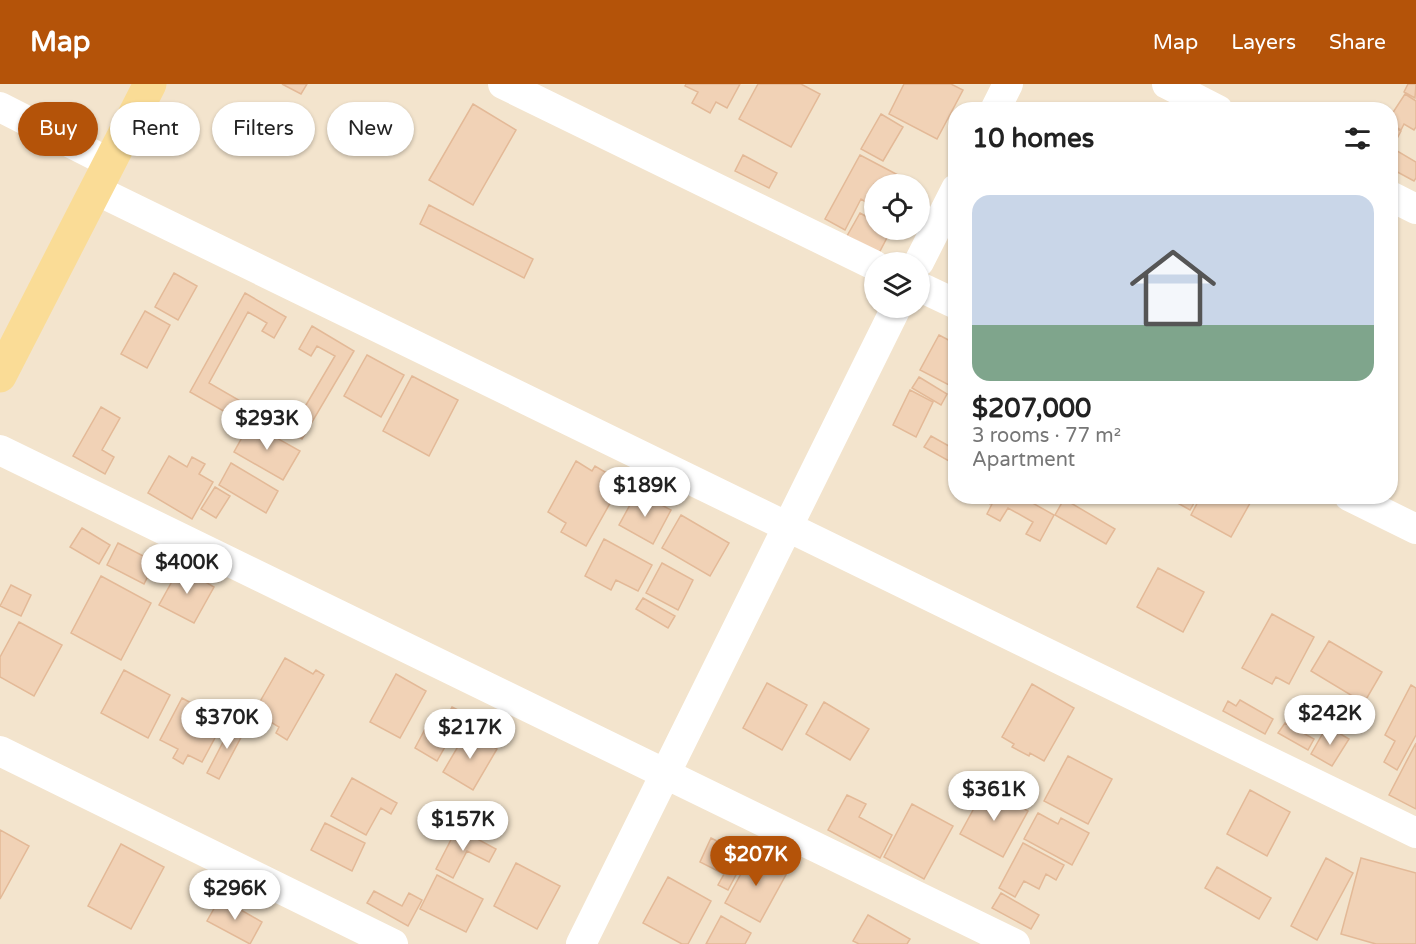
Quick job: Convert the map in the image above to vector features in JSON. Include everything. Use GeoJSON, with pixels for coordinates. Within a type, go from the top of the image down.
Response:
{"type":"FeatureCollection","features":[{"type":"Feature","properties":{"kind":"main road"},"geometry":{"type":"LineString","coordinates":[[0,376],[150,84]]}},
{"type":"Feature","properties":{"kind":"street"},"geometry":{"type":"LineString","coordinates":[[503,84],[864,260]]}},
{"type":"Feature","properties":{"kind":"street"},"geometry":{"type":"LineString","coordinates":[[999,102],[1008,84]]}},
{"type":"Feature","properties":{"kind":"street"},"geometry":{"type":"LineString","coordinates":[[1167,84],[1202,102]]}},
{"type":"Feature","properties":{"kind":"street"},"geometry":{"type":"LineString","coordinates":[[0,107],[103,176],[788,527],[1416,833]]}},
{"type":"Feature","properties":{"kind":"street"},"geometry":{"type":"LineString","coordinates":[[1398,200],[1416,208]]}},
{"type":"Feature","properties":{"kind":"street"},"geometry":{"type":"LineString","coordinates":[[924,252],[948,205]]}},
{"type":"Feature","properties":{"kind":"street"},"geometry":{"type":"LineString","coordinates":[[930,292],[948,300]]}},
{"type":"Feature","properties":{"kind":"street"},"geometry":{"type":"LineString","coordinates":[[581,944],[891,318]]}},
{"type":"Feature","properties":{"kind":"street"},"geometry":{"type":"LineString","coordinates":[[0,450],[1016,944]]}},
{"type":"Feature","properties":{"kind":"street"},"geometry":{"type":"LineString","coordinates":[[1365,504],[1416,529]]}},
{"type":"Feature","properties":{"kind":"street"},"geometry":{"type":"LineString","coordinates":[[0,751],[393,944]]}},
{"type":"Feature","properties":{"kind":"shaded area"},"geometry":{"type":"Polygon","coordinates":[[[0,84],[1416,84],[1416,944],[0,944],[0,84]]]}},
{"type":"Feature","properties":{"kind":"building"},"geometry":{"type":"Polygon","coordinates":[[[282,84],[307,84],[301,94],[282,84]]]}},
{"type":"Feature","properties":{"kind":"building"},"geometry":{"type":"Polygon","coordinates":[[[686,84],[740,84],[727,108],[716,102],[710,113],[692,103],[698,92],[685,86],[686,84]]]}},
{"type":"Feature","properties":{"kind":"building"},"geometry":{"type":"Polygon","coordinates":[[[758,84],[801,84],[820,94],[791,147],[739,119],[758,84]]]}},
{"type":"Feature","properties":{"kind":"building"},"geometry":{"type":"Polygon","coordinates":[[[904,84],[951,84],[963,90],[957,102],[948,102],[948,118],[937,139],[889,114],[904,84]]]}},
{"type":"Feature","properties":{"kind":"building"},"geometry":{"type":"Polygon","coordinates":[[[1408,84],[1416,84],[1415,98],[1404,92],[1408,84]]]}},
{"type":"Feature","properties":{"kind":"building"},"geometry":{"type":"Polygon","coordinates":[[[1405,94],[1416,101],[1414,130],[1404,124],[1401,130],[1398,128],[1398,105],[1405,94]]]}},
{"type":"Feature","properties":{"kind":"building"},"geometry":{"type":"Polygon","coordinates":[[[473,104],[516,130],[473,205],[429,180],[473,104]]]}},
{"type":"Feature","properties":{"kind":"building"},"geometry":{"type":"Polygon","coordinates":[[[881,114],[903,127],[883,161],[861,149],[881,114]]]}},
{"type":"Feature","properties":{"kind":"building"},"geometry":{"type":"Polygon","coordinates":[[[1398,152],[1416,162],[1414,181],[1398,172],[1398,152]]]}},
{"type":"Feature","properties":{"kind":"building"},"geometry":{"type":"Polygon","coordinates":[[[743,155],[777,173],[769,188],[735,171],[743,155]]]}},
{"type":"Feature","properties":{"kind":"building"},"geometry":{"type":"Polygon","coordinates":[[[860,155],[896,174],[864,174],[864,201],[861,199],[845,230],[825,219],[860,155]]]}},
{"type":"Feature","properties":{"kind":"building"},"geometry":{"type":"Polygon","coordinates":[[[429,205],[533,259],[524,278],[420,224],[429,205]]]}},
{"type":"Feature","properties":{"kind":"building"},"geometry":{"type":"Polygon","coordinates":[[[860,213],[864,215],[864,240],[886,240],[880,252],[877,252],[847,236],[860,213]]]}},
{"type":"Feature","properties":{"kind":"building"},"geometry":{"type":"Polygon","coordinates":[[[174,273],[197,286],[178,320],[155,307],[174,273]]]}},
{"type":"Feature","properties":{"kind":"building"},"geometry":{"type":"Polygon","coordinates":[[[245,293],[286,317],[274,338],[262,331],[267,323],[248,312],[209,383],[249,406],[241,421],[190,392],[245,293]]]}},
{"type":"Feature","properties":{"kind":"building"},"geometry":{"type":"Polygon","coordinates":[[[145,311],[170,325],[147,368],[121,354],[145,311]]]}},
{"type":"Feature","properties":{"kind":"building"},"geometry":{"type":"Polygon","coordinates":[[[312,326],[354,351],[302,439],[290,432],[335,356],[317,346],[311,356],[299,349],[312,326]]]}},
{"type":"Feature","properties":{"kind":"building"},"geometry":{"type":"Polygon","coordinates":[[[939,335],[948,340],[948,384],[920,370],[939,335]]]}},
{"type":"Feature","properties":{"kind":"building"},"geometry":{"type":"Polygon","coordinates":[[[367,355],[404,375],[381,417],[344,396],[367,355]]]}},
{"type":"Feature","properties":{"kind":"building"},"geometry":{"type":"Polygon","coordinates":[[[412,376],[458,400],[429,456],[383,431],[412,376]]]}},
{"type":"Feature","properties":{"kind":"building"},"geometry":{"type":"Polygon","coordinates":[[[919,377],[947,394],[941,405],[912,388],[919,377]]]}},
{"type":"Feature","properties":{"kind":"building"},"geometry":{"type":"Polygon","coordinates":[[[910,390],[933,402],[916,437],[893,425],[910,390]]]}},
{"type":"Feature","properties":{"kind":"building"},"geometry":{"type":"Polygon","coordinates":[[[101,407],[120,418],[102,450],[114,457],[105,474],[73,456],[101,407]]]}},
{"type":"Feature","properties":{"kind":"building"},"geometry":{"type":"Polygon","coordinates":[[[250,423],[300,451],[283,480],[234,452],[250,423]]]}},
{"type":"Feature","properties":{"kind":"building"},"geometry":{"type":"Polygon","coordinates":[[[931,436],[948,446],[948,460],[924,447],[931,436]]]}},
{"type":"Feature","properties":{"kind":"building"},"geometry":{"type":"Polygon","coordinates":[[[169,456],[187,467],[192,457],[205,464],[199,474],[213,482],[192,519],[148,493],[169,456]]]}},
{"type":"Feature","properties":{"kind":"building"},"geometry":{"type":"Polygon","coordinates":[[[576,461],[592,471],[595,466],[622,482],[586,546],[561,532],[566,523],[548,512],[576,461]]]}},
{"type":"Feature","properties":{"kind":"building"},"geometry":{"type":"Polygon","coordinates":[[[231,463],[278,491],[266,513],[219,485],[231,463]]]}},
{"type":"Feature","properties":{"kind":"building"},"geometry":{"type":"Polygon","coordinates":[[[215,487],[230,496],[216,518],[201,509],[215,487]]]}},
{"type":"Feature","properties":{"kind":"building"},"geometry":{"type":"Polygon","coordinates":[[[637,492],[671,510],[653,544],[619,525],[637,492]]]}},
{"type":"Feature","properties":{"kind":"building"},"geometry":{"type":"Polygon","coordinates":[[[992,504],[1034,504],[1054,515],[1040,541],[1026,534],[1033,522],[1008,508],[1000,521],[987,514],[992,504]]]}},
{"type":"Feature","properties":{"kind":"building"},"geometry":{"type":"Polygon","coordinates":[[[1061,504],[1072,504],[1115,529],[1106,544],[1055,515],[1061,504]]]}},
{"type":"Feature","properties":{"kind":"building"},"geometry":{"type":"Polygon","coordinates":[[[1179,504],[1193,504],[1190,510],[1179,504]]]}},
{"type":"Feature","properties":{"kind":"building"},"geometry":{"type":"Polygon","coordinates":[[[1197,504],[1250,504],[1231,537],[1191,515],[1197,504]]]}},
{"type":"Feature","properties":{"kind":"building"},"geometry":{"type":"Polygon","coordinates":[[[681,515],[729,543],[710,576],[662,548],[681,515]]]}},
{"type":"Feature","properties":{"kind":"building"},"geometry":{"type":"Polygon","coordinates":[[[82,528],[110,545],[99,564],[70,547],[82,528]]]}},
{"type":"Feature","properties":{"kind":"building"},"geometry":{"type":"Polygon","coordinates":[[[604,539],[652,565],[638,591],[616,580],[611,590],[585,576],[604,539]]]}},
{"type":"Feature","properties":{"kind":"building"},"geometry":{"type":"Polygon","coordinates":[[[118,543],[155,562],[144,584],[107,565],[118,543]]]}},
{"type":"Feature","properties":{"kind":"building"},"geometry":{"type":"Polygon","coordinates":[[[662,563],[693,580],[678,610],[646,593],[662,563]]]}},
{"type":"Feature","properties":{"kind":"building"},"geometry":{"type":"Polygon","coordinates":[[[180,567],[214,587],[194,623],[159,605],[180,567]]]}},
{"type":"Feature","properties":{"kind":"building"},"geometry":{"type":"Polygon","coordinates":[[[1158,568],[1204,592],[1183,632],[1137,607],[1158,568]]]}},
{"type":"Feature","properties":{"kind":"building"},"geometry":{"type":"Polygon","coordinates":[[[101,576],[151,603],[121,660],[71,633],[101,576]]]}},
{"type":"Feature","properties":{"kind":"building"},"geometry":{"type":"Polygon","coordinates":[[[11,585],[31,595],[21,616],[0,606],[11,585]]]}},
{"type":"Feature","properties":{"kind":"building"},"geometry":{"type":"Polygon","coordinates":[[[643,598],[675,616],[668,628],[636,609],[643,598]]]}},
{"type":"Feature","properties":{"kind":"building"},"geometry":{"type":"Polygon","coordinates":[[[1272,614],[1314,637],[1289,684],[1276,677],[1272,684],[1242,668],[1272,614]]]}},
{"type":"Feature","properties":{"kind":"building"},"geometry":{"type":"Polygon","coordinates":[[[19,622],[62,645],[34,696],[0,677],[0,657],[19,622]]]}},
{"type":"Feature","properties":{"kind":"building"},"geometry":{"type":"Polygon","coordinates":[[[1329,641],[1382,672],[1364,703],[1311,671],[1329,641]]]}},
{"type":"Feature","properties":{"kind":"building"},"geometry":{"type":"Polygon","coordinates":[[[285,658],[313,674],[316,670],[324,675],[287,740],[276,733],[279,727],[254,712],[285,658]]]}},
{"type":"Feature","properties":{"kind":"building"},"geometry":{"type":"Polygon","coordinates":[[[124,670],[170,695],[148,738],[101,713],[124,670]]]}},
{"type":"Feature","properties":{"kind":"building"},"geometry":{"type":"Polygon","coordinates":[[[396,674],[426,691],[400,738],[370,722],[396,674]]]}},
{"type":"Feature","properties":{"kind":"building"},"geometry":{"type":"Polygon","coordinates":[[[767,683],[807,705],[782,750],[743,728],[767,683]]]}},
{"type":"Feature","properties":{"kind":"building"},"geometry":{"type":"Polygon","coordinates":[[[1032,684],[1074,708],[1044,761],[1012,747],[1014,744],[1002,737],[1032,684]]]}},
{"type":"Feature","properties":{"kind":"building"},"geometry":{"type":"Polygon","coordinates":[[[1411,685],[1416,688],[1416,735],[1397,770],[1384,762],[1395,741],[1385,735],[1411,685]]]}},
{"type":"Feature","properties":{"kind":"building"},"geometry":{"type":"Polygon","coordinates":[[[182,698],[224,721],[202,762],[188,755],[183,764],[173,758],[178,749],[160,740],[182,698]]]}},
{"type":"Feature","properties":{"kind":"building"},"geometry":{"type":"Polygon","coordinates":[[[1240,700],[1273,719],[1265,734],[1223,711],[1228,701],[1236,706],[1240,700]]]}},
{"type":"Feature","properties":{"kind":"building"},"geometry":{"type":"Polygon","coordinates":[[[824,702],[869,729],[850,760],[806,734],[824,702]]]}},
{"type":"Feature","properties":{"kind":"building"},"geometry":{"type":"Polygon","coordinates":[[[452,707],[464,713],[437,761],[415,748],[432,716],[444,722],[452,707]]]}},
{"type":"Feature","properties":{"kind":"building"},"geometry":{"type":"Polygon","coordinates":[[[234,721],[246,728],[219,779],[207,773],[234,721]]]}},
{"type":"Feature","properties":{"kind":"building"},"geometry":{"type":"Polygon","coordinates":[[[1285,723],[1314,739],[1308,750],[1278,733],[1285,723]]]}},
{"type":"Feature","properties":{"kind":"building"},"geometry":{"type":"Polygon","coordinates":[[[1327,726],[1349,739],[1332,766],[1311,754],[1327,726]]]}},
{"type":"Feature","properties":{"kind":"building"},"geometry":{"type":"Polygon","coordinates":[[[467,731],[497,749],[473,790],[443,772],[467,731]]]}},
{"type":"Feature","properties":{"kind":"building"},"geometry":{"type":"Polygon","coordinates":[[[1416,743],[1416,809],[1389,795],[1416,743]]]}},
{"type":"Feature","properties":{"kind":"building"},"geometry":{"type":"Polygon","coordinates":[[[1068,756],[1112,779],[1088,824],[1044,801],[1068,756]]]}},
{"type":"Feature","properties":{"kind":"building"},"geometry":{"type":"Polygon","coordinates":[[[352,778],[397,803],[391,814],[381,808],[366,835],[331,816],[352,778]]]}},
{"type":"Feature","properties":{"kind":"building"},"geometry":{"type":"Polygon","coordinates":[[[985,788],[1028,811],[1003,857],[960,834],[985,788]]]}},
{"type":"Feature","properties":{"kind":"building"},"geometry":{"type":"Polygon","coordinates":[[[1250,790],[1290,812],[1267,856],[1227,834],[1250,790]]]}},
{"type":"Feature","properties":{"kind":"building"},"geometry":{"type":"Polygon","coordinates":[[[847,795],[866,804],[859,817],[892,835],[880,858],[828,830],[847,795]]]}},
{"type":"Feature","properties":{"kind":"building"},"geometry":{"type":"Polygon","coordinates":[[[912,804],[953,826],[924,879],[884,857],[912,804]]]}},
{"type":"Feature","properties":{"kind":"building"},"geometry":{"type":"Polygon","coordinates":[[[1038,813],[1058,824],[1061,818],[1089,833],[1072,865],[1024,839],[1038,813]]]}},
{"type":"Feature","properties":{"kind":"building"},"geometry":{"type":"Polygon","coordinates":[[[325,823],[365,843],[352,871],[311,850],[325,823]]]}},
{"type":"Feature","properties":{"kind":"building"},"geometry":{"type":"Polygon","coordinates":[[[457,828],[496,849],[489,862],[467,851],[453,878],[436,869],[457,828]]]}},
{"type":"Feature","properties":{"kind":"building"},"geometry":{"type":"Polygon","coordinates":[[[0,830],[29,846],[0,899],[0,830]]]}},
{"type":"Feature","properties":{"kind":"building"},"geometry":{"type":"Polygon","coordinates":[[[711,838],[746,856],[728,890],[718,885],[724,874],[700,862],[711,838]]]}},
{"type":"Feature","properties":{"kind":"building"},"geometry":{"type":"Polygon","coordinates":[[[1023,843],[1064,865],[1056,880],[1046,874],[1039,889],[1024,881],[1015,897],[999,888],[1023,843]]]}},
{"type":"Feature","properties":{"kind":"building"},"geometry":{"type":"Polygon","coordinates":[[[121,844],[164,867],[131,929],[88,906],[121,844]]]}},
{"type":"Feature","properties":{"kind":"building"},"geometry":{"type":"Polygon","coordinates":[[[753,852],[788,871],[760,922],[725,903],[753,852]]]}},
{"type":"Feature","properties":{"kind":"building"},"geometry":{"type":"Polygon","coordinates":[[[1326,858],[1353,873],[1317,940],[1291,926],[1326,858]]]}},
{"type":"Feature","properties":{"kind":"building"},"geometry":{"type":"Polygon","coordinates":[[[1361,858],[1416,873],[1416,944],[1376,944],[1341,934],[1361,858]]]}},
{"type":"Feature","properties":{"kind":"building"},"geometry":{"type":"Polygon","coordinates":[[[516,863],[560,886],[537,929],[494,906],[516,863]]]}},
{"type":"Feature","properties":{"kind":"building"},"geometry":{"type":"Polygon","coordinates":[[[1217,867],[1271,898],[1259,919],[1205,888],[1217,867]]]}},
{"type":"Feature","properties":{"kind":"building"},"geometry":{"type":"Polygon","coordinates":[[[437,875],[483,899],[466,932],[420,909],[437,875]]]}},
{"type":"Feature","properties":{"kind":"building"},"geometry":{"type":"Polygon","coordinates":[[[668,877],[711,901],[688,944],[682,944],[643,923],[668,877]]]}},
{"type":"Feature","properties":{"kind":"building"},"geometry":{"type":"Polygon","coordinates":[[[374,891],[402,906],[409,893],[422,900],[408,926],[367,903],[374,891]]]}},
{"type":"Feature","properties":{"kind":"building"},"geometry":{"type":"Polygon","coordinates":[[[1001,893],[1039,915],[1031,929],[992,908],[1001,893]]]}},
{"type":"Feature","properties":{"kind":"building"},"geometry":{"type":"Polygon","coordinates":[[[220,898],[262,922],[250,944],[207,921],[220,898]]]}},
{"type":"Feature","properties":{"kind":"building"},"geometry":{"type":"Polygon","coordinates":[[[868,915],[910,939],[907,944],[859,944],[853,941],[868,915]]]}},
{"type":"Feature","properties":{"kind":"building"},"geometry":{"type":"Polygon","coordinates":[[[721,916],[751,933],[745,944],[706,944],[721,916]]]}}]}
